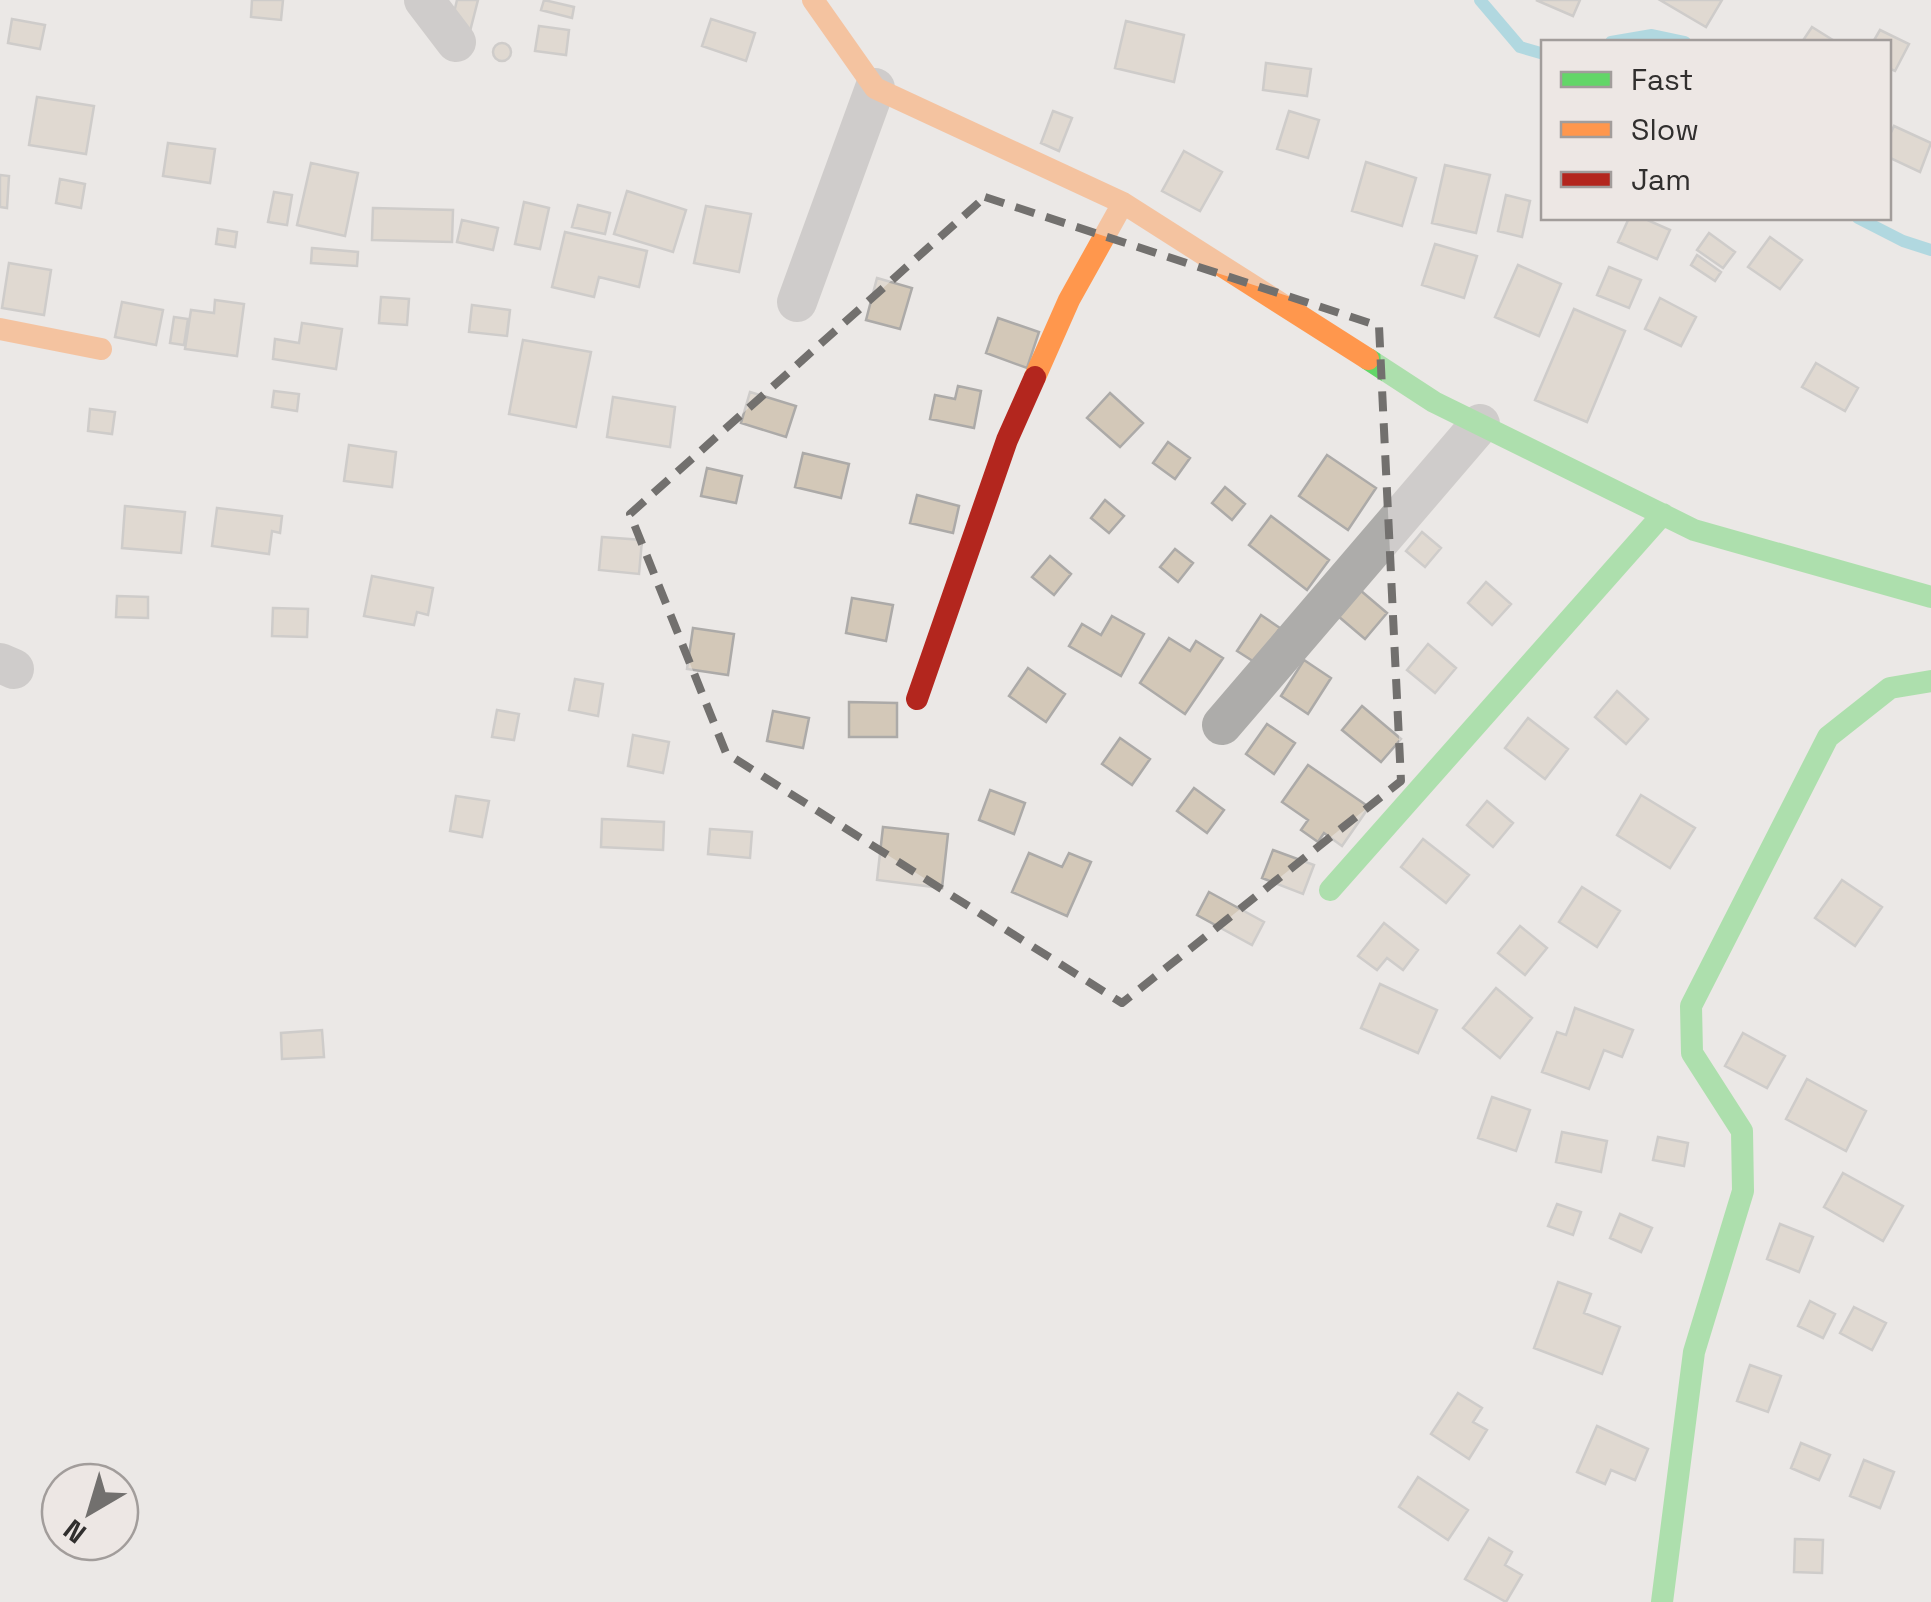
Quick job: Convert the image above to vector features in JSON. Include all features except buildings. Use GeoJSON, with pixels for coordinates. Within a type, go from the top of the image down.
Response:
{"type":"FeatureCollection","features":[{"type":"Feature","properties":{"kind":"street"},"geometry":{"type":"LineString","coordinates":[[424,0],[456,42]]}},
{"type":"Feature","properties":{"kind":"street"},"geometry":{"type":"LineString","coordinates":[[813,0],[876,88],[1123,203],[1434,402],[1694,530],[1931,597]]}},
{"type":"Feature","properties":{"kind":"street"},"geometry":{"type":"LineString","coordinates":[[797,302],[876,88]]}},
{"type":"Feature","properties":{"kind":"street"},"geometry":{"type":"LineString","coordinates":[[917,699],[1006,440],[1069,300],[1123,203]]}},
{"type":"Feature","properties":{"kind":"street"},"geometry":{"type":"LineString","coordinates":[[0,329],[100,348]]}},
{"type":"Feature","properties":{"kind":"street"},"geometry":{"type":"LineString","coordinates":[[1222,725],[1480,424]]}},
{"type":"Feature","properties":{"kind":"street"},"geometry":{"type":"LineString","coordinates":[[1330,890],[1663,514]]}},
{"type":"Feature","properties":{"kind":"street"},"geometry":{"type":"LineString","coordinates":[[1662,1602],[1694,1352],[1743,1191],[1742,1131],[1692,1053],[1691,1006],[1828,737],[1890,688],[1931,682]]}},
{"type":"Feature","properties":{"kind":"highlighted area"},"geometry":{"type":"Polygon","coordinates":[[[985,197],[1379,326],[1401,781],[1122,1003],[726,753],[630,514],[985,197]]]}},
{"type":"Feature","properties":{"kind":"waterway"},"geometry":{"type":"LineString","coordinates":[[1480,0],[1520,47],[1541,53]]}},
{"type":"Feature","properties":{"kind":"waterway"},"geometry":{"type":"LineString","coordinates":[[1623,40],[1652,35],[1676,40]]}},
{"type":"Feature","properties":{"kind":"waterway"},"geometry":{"type":"LineString","coordinates":[[1862,220],[1931,250]]}},
{"type":"Feature","properties":{"kind":"traffic: fast"},"geometry":{"type":"LineString","coordinates":[[1368,359],[1434,402],[1694,530],[1931,597]]}},
{"type":"Feature","properties":{"kind":"traffic: fast"},"geometry":{"type":"LineString","coordinates":[[1330,890],[1663,514]]}},
{"type":"Feature","properties":{"kind":"traffic: fast"},"geometry":{"type":"LineString","coordinates":[[1662,1602],[1694,1352],[1743,1191],[1742,1131],[1692,1053],[1691,1006],[1828,737],[1890,688],[1931,681]]}},
{"type":"Feature","properties":{"kind":"traffic: slow"},"geometry":{"type":"LineString","coordinates":[[813,0],[875,88],[1123,203],[1368,359]]}},
{"type":"Feature","properties":{"kind":"traffic: slow"},"geometry":{"type":"LineString","coordinates":[[1035,377],[1069,300],[1123,203]]}},
{"type":"Feature","properties":{"kind":"traffic: slow"},"geometry":{"type":"LineString","coordinates":[[0,329],[101,349]]}},
{"type":"Feature","properties":{"kind":"traffic: jam"},"geometry":{"type":"LineString","coordinates":[[917,699],[1007,440],[1035,377]]}}]}
